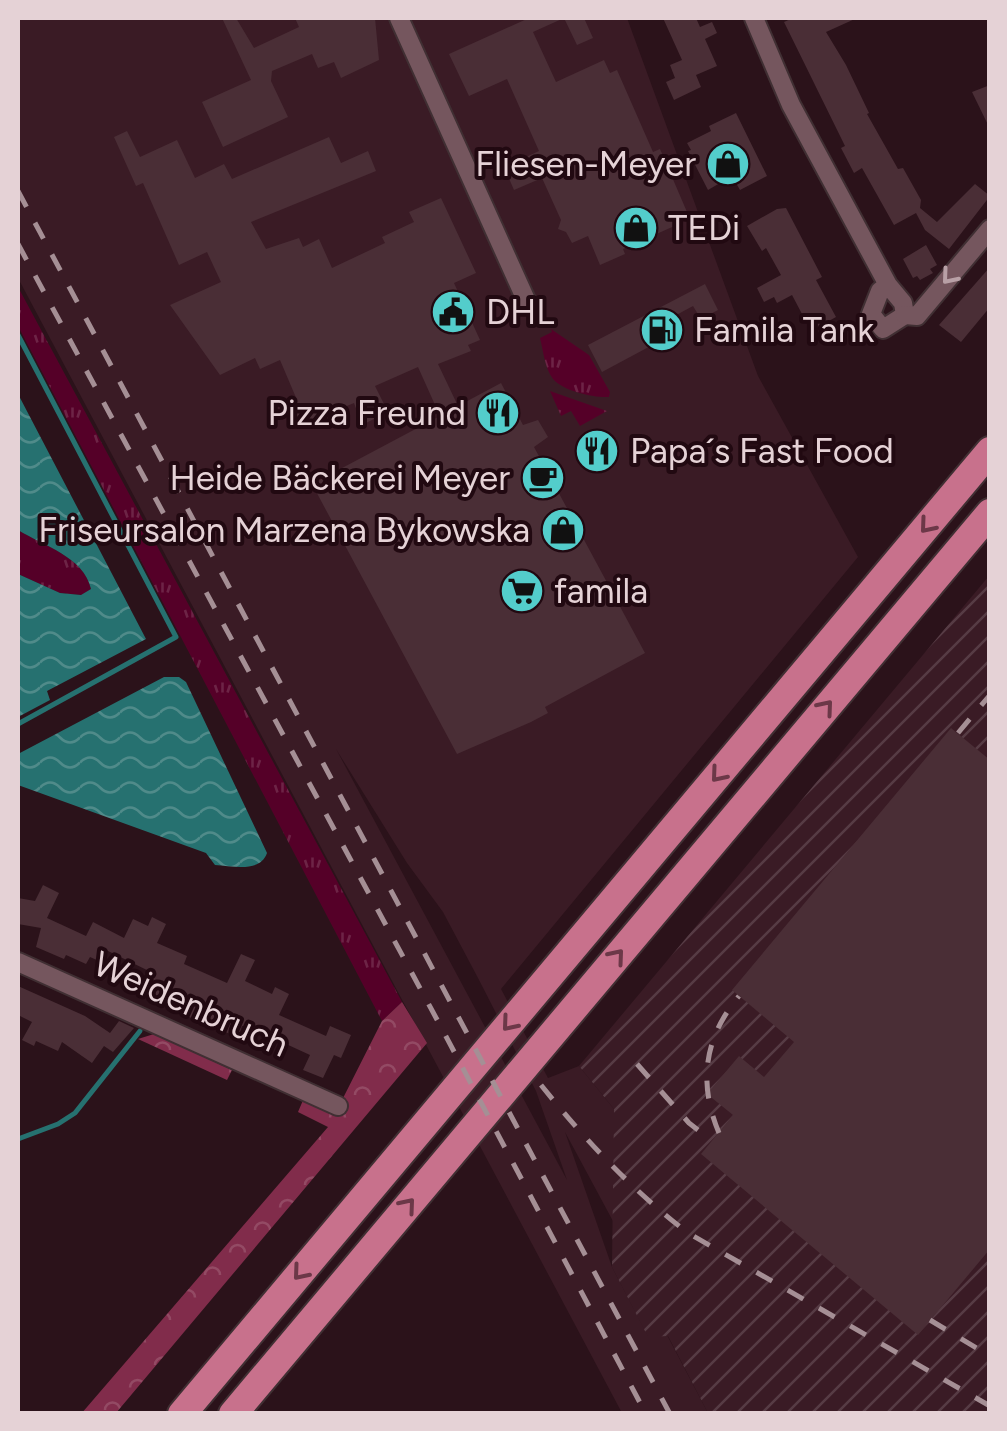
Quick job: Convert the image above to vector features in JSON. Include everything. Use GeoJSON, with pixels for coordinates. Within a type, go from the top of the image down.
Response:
{"type":"FeatureCollection","features":[{"type":"Feature","properties":{"kind":"highway"},"geometry":{"type":"LineString","coordinates":[[182,1414],[990,451]]}},
{"type":"Feature","properties":{"kind":"highway"},"geometry":{"type":"LineString","coordinates":[[233,1414],[990,513]]}},
{"type":"Feature","properties":{"kind":"street"},"geometry":{"type":"LineString","coordinates":[[399,18],[526,300]]}},
{"type":"Feature","properties":{"kind":"street"},"geometry":{"type":"LineString","coordinates":[[754,18],[792,105],[888,285],[903,303],[904,315]]}},
{"type":"Feature","properties":{"kind":"street"},"geometry":{"type":"LineString","coordinates":[[888,285],[880,291],[871,314],[883,329],[904,315],[918,316],[990,229]]}},
{"type":"Feature","properties":{"kind":"street","name":"Weidenbruch"},"geometry":{"type":"LineString","coordinates":[[18,962],[338,1106]]}},
{"type":"Feature","properties":{"kind":"shaded area"},"geometry":{"type":"Polygon","coordinates":[[[18,18],[627,18],[758,376],[858,557],[501,989],[548,1078],[579,1066],[614,1109],[989,1413],[628,1249],[565,1132],[612,1267],[648,1336],[667,1335],[708,1413],[622,1413],[18,278],[18,18]],[[336,749],[567,1180],[536,1091],[443,912],[407,863],[336,749]]]}},
{"type":"Feature","properties":{"kind":"shaded area"},"geometry":{"type":"Polygon","coordinates":[[[989,576],[989,1413],[708,1413],[668,1336],[648,1337],[612,1267],[614,1109],[579,1066],[989,576]]]}},
{"type":"Feature","properties":{"kind":"green space"},"geometry":{"type":"Polygon","coordinates":[[[18,287],[402,1002],[382,1021],[18,326],[18,287]]]}},
{"type":"Feature","properties":{"kind":"green space"},"geometry":{"type":"Polygon","coordinates":[[[551,329],[589,355],[610,392],[609,397],[579,393],[553,379],[540,338],[551,329]]]}},
{"type":"Feature","properties":{"kind":"green space"},"geometry":{"type":"Polygon","coordinates":[[[550,391],[607,411],[580,426],[571,411],[561,416],[550,391]]]}},
{"type":"Feature","properties":{"kind":"green space"},"geometry":{"type":"Polygon","coordinates":[[[18,530],[72,560],[91,589],[82,595],[60,593],[18,574],[18,530]]]}},
{"type":"Feature","properties":{"kind":"green space"},"geometry":{"type":"Polygon","coordinates":[[[402,1002],[427,1043],[116,1413],[81,1414],[328,1127],[298,1112],[304,1098],[336,1112],[382,1021],[402,1002]]]}},
{"type":"Feature","properties":{"kind":"green space"},"geometry":{"type":"Polygon","coordinates":[[[154,1034],[232,1070],[227,1080],[138,1039],[154,1034]]]}},
{"type":"Feature","properties":{"kind":"water"},"geometry":{"type":"Polygon","coordinates":[[[18,394],[146,639],[47,691],[50,700],[18,717],[18,574],[60,593],[81,595],[91,589],[72,560],[18,530],[18,394]]]}},
{"type":"Feature","properties":{"kind":"water"},"geometry":{"type":"Polygon","coordinates":[[[164,677],[179,677],[186,682],[267,853],[252,866],[215,865],[206,853],[18,785],[18,754],[164,677]]]}},
{"type":"Feature","properties":{"kind":"building"},"geometry":{"type":"Polygon","coordinates":[[[222,18],[236,18],[254,48],[299,27],[295,18],[375,18],[379,60],[341,78],[334,62],[318,68],[312,54],[272,71],[271,81],[288,117],[223,147],[202,102],[251,80],[222,18]]]}},
{"type":"Feature","properties":{"kind":"building"},"geometry":{"type":"Polygon","coordinates":[[[529,18],[564,18],[533,32],[556,82],[604,60],[610,73],[617,70],[653,152],[660,149],[690,219],[623,249],[625,254],[600,265],[588,236],[572,243],[566,232],[558,229],[561,220],[542,178],[514,190],[504,167],[539,151],[507,79],[469,96],[449,54],[529,18]]]}},
{"type":"Feature","properties":{"kind":"building"},"geometry":{"type":"Polygon","coordinates":[[[564,18],[584,18],[593,38],[577,45],[564,18]]]}},
{"type":"Feature","properties":{"kind":"building"},"geometry":{"type":"Polygon","coordinates":[[[663,18],[696,18],[700,27],[712,22],[717,33],[705,39],[717,66],[696,75],[701,87],[674,100],[666,82],[675,78],[670,65],[682,60],[663,18]]]}},
{"type":"Feature","properties":{"kind":"building"},"geometry":{"type":"Polygon","coordinates":[[[793,18],[857,18],[826,32],[898,169],[903,168],[921,200],[920,208],[937,222],[975,184],[990,196],[949,249],[925,230],[916,213],[894,225],[862,168],[854,173],[841,148],[845,146],[784,22],[793,18]]]}},
{"type":"Feature","properties":{"kind":"building"},"geometry":{"type":"Polygon","coordinates":[[[990,85],[990,129],[972,92],[990,85]]]}},
{"type":"Feature","properties":{"kind":"building","name":"Fliesen-Meyer"},"geometry":{"type":"Polygon","coordinates":[[[736,113],[767,176],[740,190],[732,176],[708,190],[687,143],[711,131],[709,126],[736,113]]]}},
{"type":"Feature","properties":{"kind":"building"},"geometry":{"type":"Polygon","coordinates":[[[127,131],[140,157],[177,140],[195,178],[224,164],[232,179],[329,137],[341,163],[368,151],[376,171],[251,222],[266,249],[299,238],[303,247],[319,239],[332,268],[385,243],[382,237],[414,222],[409,212],[441,198],[476,273],[454,283],[480,340],[468,345],[471,351],[438,364],[458,406],[501,383],[523,425],[538,420],[548,437],[534,447],[645,653],[545,707],[548,713],[457,754],[312,484],[440,416],[418,367],[375,386],[388,412],[362,425],[354,403],[297,427],[289,407],[297,400],[280,360],[260,369],[255,358],[220,375],[170,305],[221,282],[207,252],[179,265],[143,183],[136,186],[114,137],[127,131]]]}},
{"type":"Feature","properties":{"kind":"building"},"geometry":{"type":"Polygon","coordinates":[[[786,208],[822,277],[816,280],[836,317],[811,331],[792,295],[777,303],[774,297],[764,302],[757,288],[781,275],[766,248],[762,251],[747,226],[786,208]]]}},
{"type":"Feature","properties":{"kind":"building"},"geometry":{"type":"Polygon","coordinates":[[[926,245],[937,265],[930,269],[933,273],[920,280],[917,276],[913,278],[903,259],[926,245]]]}},
{"type":"Feature","properties":{"kind":"building"},"geometry":{"type":"Polygon","coordinates":[[[990,267],[990,307],[961,342],[939,325],[990,267]]]}},
{"type":"Feature","properties":{"kind":"building"},"geometry":{"type":"Polygon","coordinates":[[[705,284],[718,310],[701,319],[693,306],[667,320],[672,329],[655,338],[658,342],[602,372],[588,345],[705,284]]]}},
{"type":"Feature","properties":{"kind":"building"},"geometry":{"type":"Polygon","coordinates":[[[951,728],[990,760],[990,1249],[918,1335],[701,1154],[733,1115],[707,1094],[739,1056],[764,1077],[794,1042],[732,990],[951,728]]]}},
{"type":"Feature","properties":{"kind":"building"},"geometry":{"type":"Polygon","coordinates":[[[43,885],[59,893],[47,918],[86,936],[93,922],[124,938],[133,919],[148,926],[152,917],[166,924],[157,943],[187,956],[184,964],[227,983],[241,954],[255,960],[245,981],[272,994],[275,987],[289,994],[279,1015],[326,1036],[330,1026],[351,1035],[341,1058],[334,1055],[323,1078],[303,1070],[310,1055],[249,1027],[242,1026],[238,1037],[200,1022],[187,1016],[193,1003],[171,993],[166,1004],[145,995],[155,974],[104,949],[99,961],[90,957],[86,964],[36,947],[41,928],[18,924],[18,898],[35,901],[43,885]]]}},
{"type":"Feature","properties":{"kind":"building"},"geometry":{"type":"Polygon","coordinates":[[[18,986],[85,1016],[110,1033],[119,1021],[134,1028],[113,1052],[104,1046],[92,1063],[62,1042],[58,1051],[36,1041],[34,1046],[22,1040],[32,1022],[18,1015],[18,986]]]}},
{"type":"Feature","properties":{"kind":"waterway"},"geometry":{"type":"LineString","coordinates":[[18,335],[176,637],[18,724]]}},
{"type":"Feature","properties":{"kind":"waterway"},"geometry":{"type":"LineString","coordinates":[[18,1139],[75,1113],[140,1031]]}},
{"type":"Feature","properties":{"kind":"railway"},"geometry":{"type":"LineString","coordinates":[[18,191],[670,1414]]}},
{"type":"Feature","properties":{"kind":"railway"},"geometry":{"type":"LineString","coordinates":[[18,244],[646,1414]]}},
{"type":"Feature","properties":{"kind":"railway"},"geometry":{"type":"LineString","coordinates":[[958,733],[990,695]]}},
{"type":"Feature","properties":{"kind":"railway"},"geometry":{"type":"LineString","coordinates":[[719,1133],[708,1096],[708,1062],[718,1028],[739,996]]}},
{"type":"Feature","properties":{"kind":"railway"},"geometry":{"type":"LineString","coordinates":[[637,1064],[689,1123],[712,1141]]}},
{"type":"Feature","properties":{"kind":"railway"},"geometry":{"type":"LineString","coordinates":[[541,1085],[610,1164],[688,1233],[990,1406]]}},
{"type":"Feature","properties":{"kind":"railway"},"geometry":{"type":"LineString","coordinates":[[930,1320],[990,1356]]}},
{"type":"Feature","properties":{"kind":"place","name":"Fliesen-Meyer"},"geometry":{"type":"Point","coordinates":[728,164]}},
{"type":"Feature","properties":{"kind":"place","name":"TEDi"},"geometry":{"type":"Point","coordinates":[636,228]}},
{"type":"Feature","properties":{"kind":"place","name":"DHL"},"geometry":{"type":"Point","coordinates":[453,312]}},
{"type":"Feature","properties":{"kind":"place","name":"Famila Tank"},"geometry":{"type":"Point","coordinates":[662,330]}},
{"type":"Feature","properties":{"kind":"place","name":"Pizza Freund"},"geometry":{"type":"Point","coordinates":[498,413]}},
{"type":"Feature","properties":{"kind":"place","name":"Papa´s Fast Food"},"geometry":{"type":"Point","coordinates":[597,451]}},
{"type":"Feature","properties":{"kind":"place","name":"Heide Bäckerei Meyer"},"geometry":{"type":"Point","coordinates":[543,478]}},
{"type":"Feature","properties":{"kind":"place","name":"Friseursalon Marzena Bykowska"},"geometry":{"type":"Point","coordinates":[563,530]}},
{"type":"Feature","properties":{"kind":"place","name":"famila"},"geometry":{"type":"Point","coordinates":[522,591]}}]}
